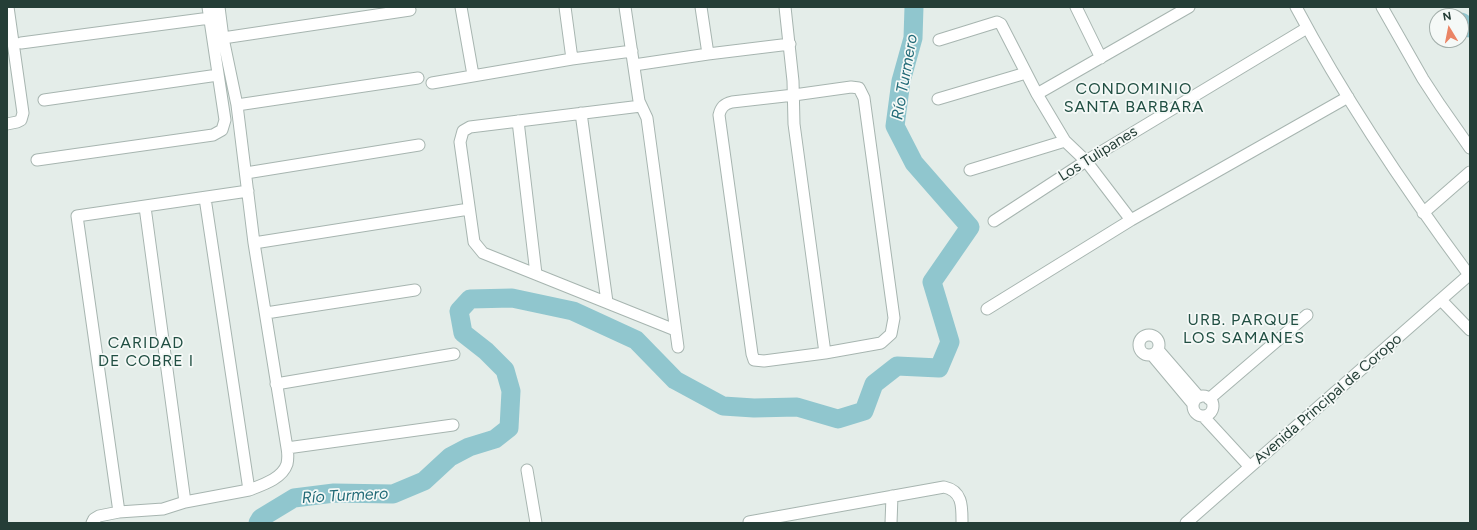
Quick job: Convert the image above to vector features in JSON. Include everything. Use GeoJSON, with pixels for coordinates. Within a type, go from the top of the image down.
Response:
{"type":"FeatureCollection","features":[{"type":"Feature","properties":{"kind":"street"},"geometry":{"type":"LineString","coordinates":[[7,124],[21,120],[23,113],[8,7]]}},
{"type":"Feature","properties":{"kind":"street"},"geometry":{"type":"LineString","coordinates":[[92,523],[94,519],[99,516],[119,512],[164,509],[185,502],[249,490],[268,482],[282,472],[287,464],[287,448],[254,243],[237,105],[223,38],[219,7]]}},
{"type":"Feature","properties":{"kind":"street"},"geometry":{"type":"LineString","coordinates":[[461,7],[473,75]]}},
{"type":"Feature","properties":{"kind":"street"},"geometry":{"type":"LineString","coordinates":[[565,7],[572,59]]}},
{"type":"Feature","properties":{"kind":"street"},"geometry":{"type":"LineString","coordinates":[[625,7],[639,101],[647,118],[678,347]]}},
{"type":"Feature","properties":{"kind":"street"},"geometry":{"type":"LineString","coordinates":[[701,7],[708,54]]}},
{"type":"Feature","properties":{"kind":"street"},"geometry":{"type":"LineString","coordinates":[[785,7],[790,44],[794,95],[794,124],[825,353]]}},
{"type":"Feature","properties":{"kind":"street"},"geometry":{"type":"LineString","coordinates":[[1076,7],[1101,58]]}},
{"type":"Feature","properties":{"kind":"street"},"geometry":{"type":"LineString","coordinates":[[1037,94],[1189,7]]}},
{"type":"Feature","properties":{"kind":"street"},"geometry":{"type":"LineString","coordinates":[[1296,7],[1348,97],[1423,213],[1470,275]]}},
{"type":"Feature","properties":{"kind":"street"},"geometry":{"type":"LineString","coordinates":[[1382,7],[1423,79],[1470,148]]}},
{"type":"Feature","properties":{"kind":"street"},"geometry":{"type":"LineString","coordinates":[[223,38],[410,10]]}},
{"type":"Feature","properties":{"kind":"street"},"geometry":{"type":"LineString","coordinates":[[21,44],[209,12],[225,120],[222,130],[216,134],[37,160]]}},
{"type":"Feature","properties":{"kind":"street"},"geometry":{"type":"LineString","coordinates":[[939,40],[999,22],[1037,94],[1065,141],[1086,161],[1131,220]]}},
{"type":"Feature","properties":{"kind":"street","name":"Los Tulipanes"},"geometry":{"type":"LineString","coordinates":[[994,221],[1086,161],[1307,28]]}},
{"type":"Feature","properties":{"kind":"street"},"geometry":{"type":"LineString","coordinates":[[634,65],[790,44]]}},
{"type":"Feature","properties":{"kind":"street"},"geometry":{"type":"LineString","coordinates":[[432,83],[572,59],[632,51]]}},
{"type":"Feature","properties":{"kind":"street"},"geometry":{"type":"LineString","coordinates":[[938,99],[1026,73]]}},
{"type":"Feature","properties":{"kind":"street"},"geometry":{"type":"LineString","coordinates":[[44,100],[218,75]]}},
{"type":"Feature","properties":{"kind":"street"},"geometry":{"type":"LineString","coordinates":[[237,105],[418,78]]}},
{"type":"Feature","properties":{"kind":"street"},"geometry":{"type":"LineString","coordinates":[[851,86],[859,88],[864,98],[894,318],[891,334],[881,343],[825,353],[764,361],[754,360],[719,115],[721,108],[725,104],[851,86]]}},
{"type":"Feature","properties":{"kind":"street"},"geometry":{"type":"LineString","coordinates":[[987,309],[1131,220],[1348,97]]}},
{"type":"Feature","properties":{"kind":"street"},"geometry":{"type":"LineString","coordinates":[[641,106],[470,127],[463,131],[460,142],[474,242],[483,253],[676,330]]}},
{"type":"Feature","properties":{"kind":"street"},"geometry":{"type":"LineString","coordinates":[[581,113],[607,302]]}},
{"type":"Feature","properties":{"kind":"street"},"geometry":{"type":"LineString","coordinates":[[518,121],[536,274]]}},
{"type":"Feature","properties":{"kind":"street"},"geometry":{"type":"LineString","coordinates":[[970,170],[1065,141]]}},
{"type":"Feature","properties":{"kind":"street"},"geometry":{"type":"LineString","coordinates":[[246,173],[419,145]]}},
{"type":"Feature","properties":{"kind":"street"},"geometry":{"type":"LineString","coordinates":[[1423,213],[1470,172]]}},
{"type":"Feature","properties":{"kind":"street"},"geometry":{"type":"LineString","coordinates":[[119,512],[77,216],[248,191]]}},
{"type":"Feature","properties":{"kind":"street"},"geometry":{"type":"LineString","coordinates":[[205,198],[249,490]]}},
{"type":"Feature","properties":{"kind":"street"},"geometry":{"type":"LineString","coordinates":[[145,207],[185,502]]}},
{"type":"Feature","properties":{"kind":"street"},"geometry":{"type":"LineString","coordinates":[[254,243],[469,209]]}},
{"type":"Feature","properties":{"kind":"street","name":"Avenida Principal de Coropo"},"geometry":{"type":"LineString","coordinates":[[1186,523],[1470,275]]}},
{"type":"Feature","properties":{"kind":"street"},"geometry":{"type":"LineString","coordinates":[[266,313],[415,290]]}},
{"type":"Feature","properties":{"kind":"street"},"geometry":{"type":"LineString","coordinates":[[1441,300],[1470,330]]}},
{"type":"Feature","properties":{"kind":"street"},"geometry":{"type":"LineString","coordinates":[[1253,465],[1207,414],[1195,412],[1200,400],[1307,315]]}},
{"type":"Feature","properties":{"kind":"street"},"geometry":{"type":"LineString","coordinates":[[1155,352],[1200,400],[1212,405],[1207,414]]}},
{"type":"Feature","properties":{"kind":"street"},"geometry":{"type":"LineString","coordinates":[[276,384],[454,354]]}},
{"type":"Feature","properties":{"kind":"street"},"geometry":{"type":"LineString","coordinates":[[287,448],[453,425]]}},
{"type":"Feature","properties":{"kind":"street"},"geometry":{"type":"LineString","coordinates":[[527,470],[536,523]]}},
{"type":"Feature","properties":{"kind":"street"},"geometry":{"type":"LineString","coordinates":[[749,522],[944,487],[949,488],[957,494],[961,501],[962,523]]}},
{"type":"Feature","properties":{"kind":"street"},"geometry":{"type":"LineString","coordinates":[[891,523],[892,496]]}},
{"type":"Feature","properties":{"kind":"waterway","name":"Río Turmero"},"geometry":{"type":"LineString","coordinates":[[258,523],[261,518],[294,498],[334,493],[393,494],[424,481],[450,457],[469,447],[495,439],[509,428],[511,391],[505,370],[486,351],[463,333],[459,311],[470,299],[512,298],[573,311],[636,340],[675,380],[723,406],[754,408],[797,407],[838,419],[864,411],[874,384],[897,366],[939,368],[950,342],[932,282],[970,227],[914,163],[895,126],[901,81],[913,38],[914,7]]}},
{"type":"Feature","properties":{"kind":"district","name":"CONDOMINIO SANTA BARBARA"},"geometry":{"type":"Point","coordinates":[1134,98]}},
{"type":"Feature","properties":{"kind":"district","name":"URB. PARQUE LOS SAMANES"},"geometry":{"type":"Point","coordinates":[1244,329]}},
{"type":"Feature","properties":{"kind":"district","name":"CARIDAD DE COBRE I"},"geometry":{"type":"Point","coordinates":[146,352]}}]}
